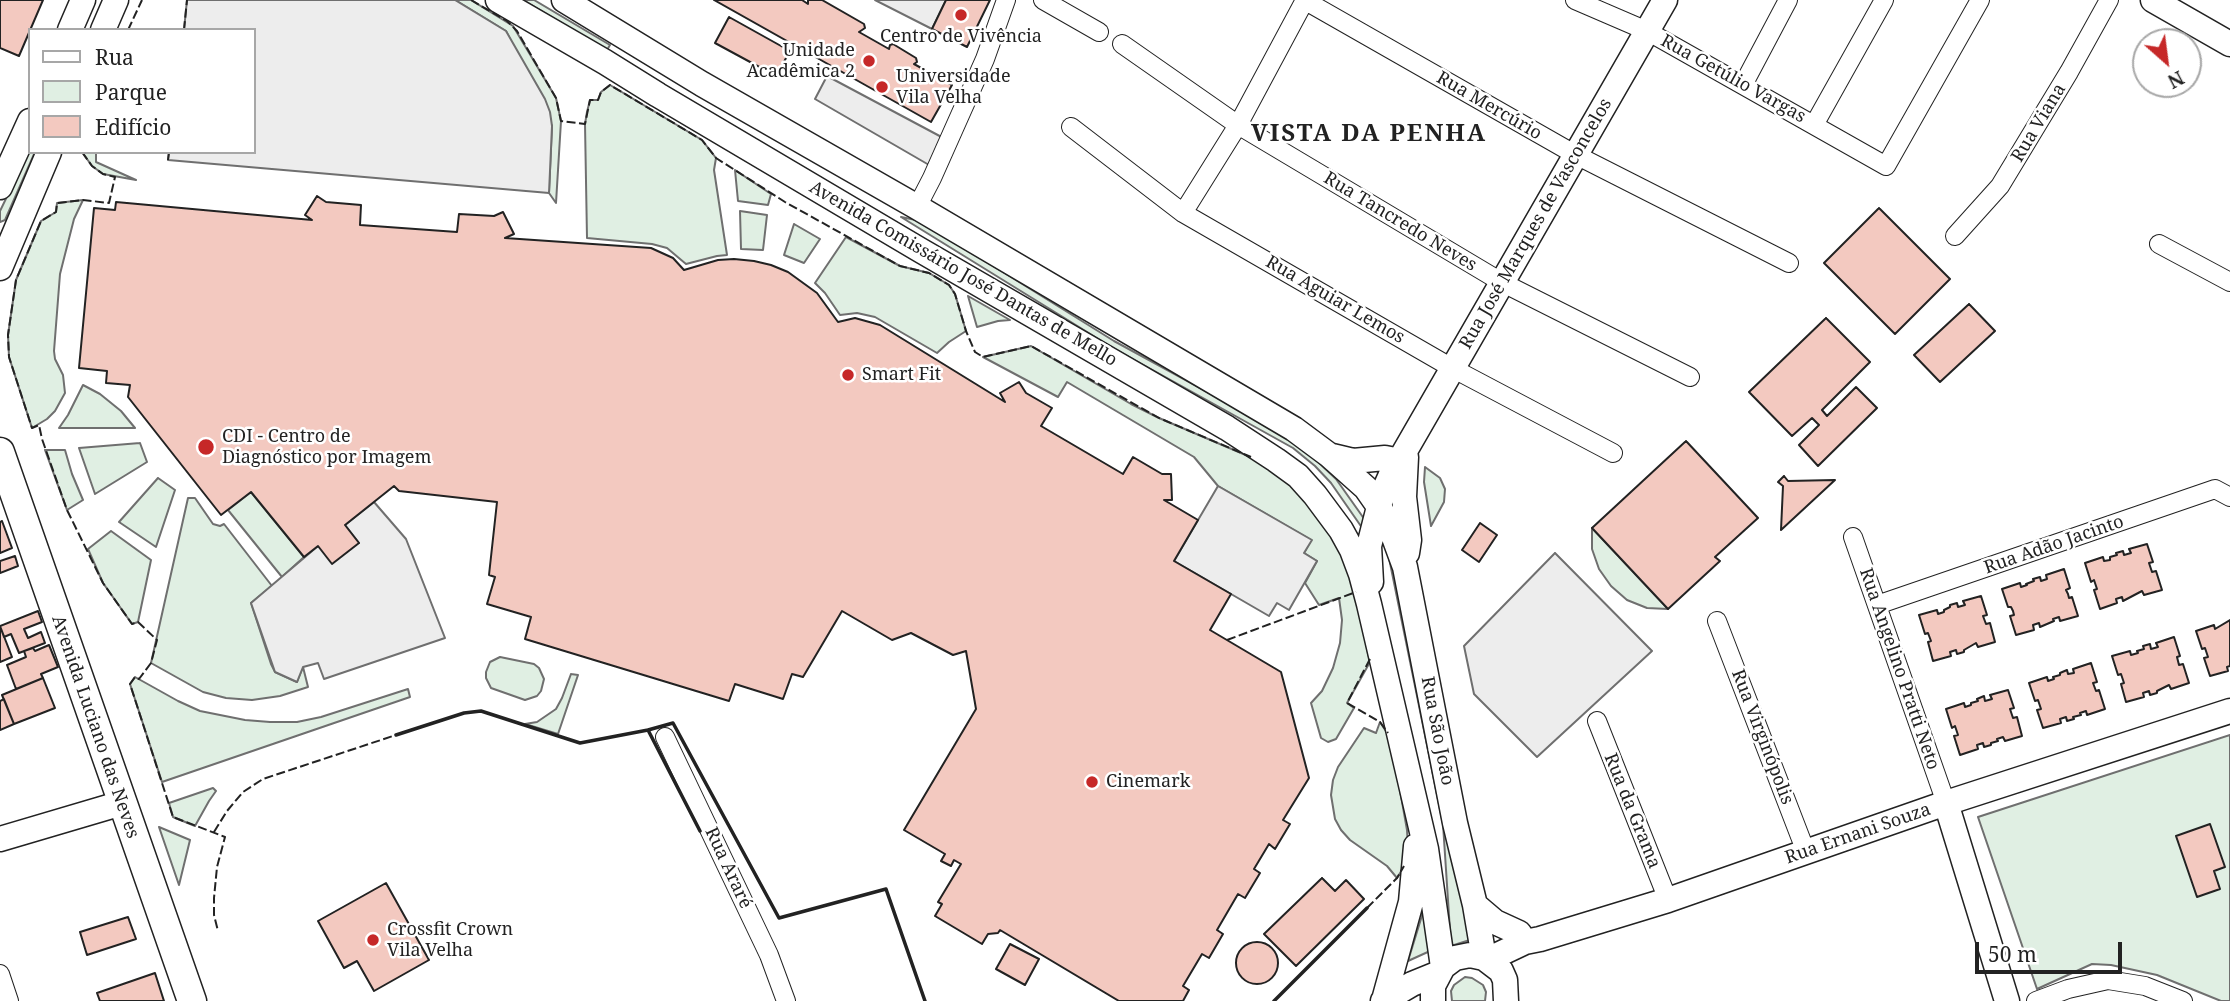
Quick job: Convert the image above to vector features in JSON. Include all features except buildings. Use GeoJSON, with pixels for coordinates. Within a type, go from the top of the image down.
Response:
{"type":"FeatureCollection","features":[{"type":"Feature","properties":{"kind":"main road"},"geometry":{"type":"LineString","coordinates":[[71,28],[83,0]]}},
{"type":"Feature","properties":{"kind":"main road"},"geometry":{"type":"LineString","coordinates":[[104,28],[116,0]]}},
{"type":"Feature","properties":{"kind":"main road","name":"Avenida Comissário José Dantas de Mello"},"geometry":{"type":"LineString","coordinates":[[498,0],[1204,414],[1276,460],[1298,476],[1334,521],[1352,550],[1369,604]]}},
{"type":"Feature","properties":{"kind":"main road","name":"Avenida Comissário José Dantas de Mello"},"geometry":{"type":"LineString","coordinates":[[564,0],[716,92],[917,206],[1294,429],[1366,488],[1380,508]]}},
{"type":"Feature","properties":{"kind":"main road","name":"Rua José Marques de Vasconcelos"},"geometry":{"type":"LineString","coordinates":[[1369,604],[1369,546],[1385,486],[1665,0]]}},
{"type":"Feature","properties":{"kind":"main road"},"geometry":{"type":"LineString","coordinates":[[2153,0],[2230,44]]}},
{"type":"Feature","properties":{"kind":"main road"},"geometry":{"type":"LineString","coordinates":[[605,62],[619,54],[631,56],[678,83],[698,90],[716,92]]}},
{"type":"Feature","properties":{"kind":"main road"},"geometry":{"type":"LineString","coordinates":[[0,187],[28,125]]}},
{"type":"Feature","properties":{"kind":"main road"},"geometry":{"type":"LineString","coordinates":[[0,268],[48,154]]}},
{"type":"Feature","properties":{"kind":"main road","name":"Avenida Luciano das Neves"},"geometry":{"type":"LineString","coordinates":[[0,452],[192,1001]]}},
{"type":"Feature","properties":{"kind":"main road"},"geometry":{"type":"LineString","coordinates":[[1329,455],[1353,461],[1404,454]]}},
{"type":"Feature","properties":{"kind":"main road","name":"Rua José Marques de Vasconcelos"},"geometry":{"type":"LineString","coordinates":[[1404,454],[1404,497],[1409,540],[1405,567]]}},
{"type":"Feature","properties":{"kind":"main road","name":"Rua São João"},"geometry":{"type":"LineString","coordinates":[[1380,508],[1405,567],[1455,823],[1486,959]]}},
{"type":"Feature","properties":{"kind":"main road","name":"Rua São João"},"geometry":{"type":"LineString","coordinates":[[1369,604],[1426,849],[1441,970],[1433,986],[1433,1001]]}},
{"type":"Feature","properties":{"kind":"main road","name":"Rua Ernani Souza"},"geometry":{"type":"LineString","coordinates":[[1441,970],[1462,956],[1486,959],[1525,942],[1668,900],[1946,803],[2230,711]]}},
{"type":"Feature","properties":{"kind":"main road"},"geometry":{"type":"LineString","coordinates":[[0,839],[122,803]]}},
{"type":"Feature","properties":{"kind":"main road","name":"Rua Angelino Pratti Neto"},"geometry":{"type":"LineString","coordinates":[[1946,803],[2007,1001]]}},
{"type":"Feature","properties":{"kind":"main road"},"geometry":{"type":"LineString","coordinates":[[1384,1000],[1411,902],[1417,814]]}},
{"type":"Feature","properties":{"kind":"main road"},"geometry":{"type":"LineString","coordinates":[[1475,905],[1495,922],[1519,933],[1525,942]]}},
{"type":"Feature","properties":{"kind":"main road"},"geometry":{"type":"LineString","coordinates":[[1486,959],[1501,971],[1505,980],[1506,1001]]}},
{"type":"Feature","properties":{"kind":"main road"},"geometry":{"type":"LineString","coordinates":[[1384,1000],[1441,970]]}},
{"type":"Feature","properties":{"kind":"street"},"geometry":{"type":"LineString","coordinates":[[917,206],[985,59],[1006,0]]}},
{"type":"Feature","properties":{"kind":"street"},"geometry":{"type":"LineString","coordinates":[[1043,0],[1098,32]]}},
{"type":"Feature","properties":{"kind":"street"},"geometry":{"type":"LineString","coordinates":[[1183,213],[1238,125],[1304,0]]}},
{"type":"Feature","properties":{"kind":"street","name":"Rua Mercúrio"},"geometry":{"type":"LineString","coordinates":[[1304,0],[1576,155],[1789,263]]}},
{"type":"Feature","properties":{"kind":"street","name":"Rua Getúlio Vargas"},"geometry":{"type":"LineString","coordinates":[[1574,0],[1647,31],[1886,166],[1980,0]]}},
{"type":"Feature","properties":{"kind":"street"},"geometry":{"type":"LineString","coordinates":[[1743,85],[1788,0]]}},
{"type":"Feature","properties":{"kind":"street"},"geometry":{"type":"LineString","coordinates":[[1814,125],[1884,0]]}},
{"type":"Feature","properties":{"kind":"street","name":"Rua Viana"},"geometry":{"type":"LineString","coordinates":[[1955,236],[2000,186],[2109,0]]}},
{"type":"Feature","properties":{"kind":"street","name":"Rua Tancredo Neves"},"geometry":{"type":"LineString","coordinates":[[1122,44],[1238,125],[1503,283],[1690,377]]}},
{"type":"Feature","properties":{"kind":"street","name":"Rua Aguiar Lemos"},"geometry":{"type":"LineString","coordinates":[[1071,127],[1183,213],[1452,368],[1613,453]]}},
{"type":"Feature","properties":{"kind":"street"},"geometry":{"type":"LineString","coordinates":[[2158,244],[2230,282]]}},
{"type":"Feature","properties":{"kind":"street","name":"Rua Adão Jacinto"},"geometry":{"type":"LineString","coordinates":[[1877,605],[2215,489],[2230,496]]}},
{"type":"Feature","properties":{"kind":"street","name":"Rua Angelino Pratti Neto"},"geometry":{"type":"LineString","coordinates":[[1853,537],[1946,803]]}},
{"type":"Feature","properties":{"kind":"street","name":"Rua Virginópolis"},"geometry":{"type":"LineString","coordinates":[[1717,621],[1806,852]]}},
{"type":"Feature","properties":{"kind":"street","name":"Rua da Grama"},"geometry":{"type":"LineString","coordinates":[[1597,721],[1668,900]]}},
{"type":"Feature","properties":{"kind":"street","name":"Rua Araré"},"geometry":{"type":"LineString","coordinates":[[665,737],[769,955],[786,1001]]}},
{"type":"Feature","properties":{"kind":"street"},"geometry":{"type":"LineString","coordinates":[[0,974],[9,1001]]}},
{"type":"Feature","properties":{"kind":"street"},"geometry":{"type":"LineString","coordinates":[[2036,1001],[2068,989],[2108,980],[2145,986],[2183,1001]]}},
{"type":"Feature","properties":{"kind":"green space"},"geometry":{"type":"Polygon","coordinates":[[[455,0],[471,0],[513,26],[556,98],[561,121],[556,203],[549,193],[552,126],[506,31],[455,0]]]}},
{"type":"Feature","properties":{"kind":"green space"},"geometry":{"type":"Polygon","coordinates":[[[523,0],[534,0],[610,45],[607,50],[523,0]]]}},
{"type":"Feature","properties":{"kind":"green space"},"geometry":{"type":"Polygon","coordinates":[[[610,85],[702,140],[716,158],[714,170],[727,255],[686,264],[667,248],[652,244],[587,238],[585,124],[590,100],[598,100],[601,92],[610,85]]]}},
{"type":"Feature","properties":{"kind":"green space"},"geometry":{"type":"Polygon","coordinates":[[[28,153],[34,154],[5,220],[0,222],[0,211],[28,153]]]}},
{"type":"Feature","properties":{"kind":"green space"},"geometry":{"type":"Polygon","coordinates":[[[83,154],[96,154],[96,162],[136,180],[103,174],[92,166],[83,154]]]}},
{"type":"Feature","properties":{"kind":"green space"},"geometry":{"type":"Polygon","coordinates":[[[735,170],[771,194],[768,205],[738,201],[735,170]]]}},
{"type":"Feature","properties":{"kind":"green space"},"geometry":{"type":"Polygon","coordinates":[[[83,200],[74,219],[60,274],[54,351],[63,375],[65,393],[55,411],[32,428],[9,357],[8,335],[16,280],[41,221],[56,212],[57,203],[83,200]]]}},
{"type":"Feature","properties":{"kind":"green space"},"geometry":{"type":"Polygon","coordinates":[[[740,211],[767,215],[763,250],[741,249],[740,211]]]}},
{"type":"Feature","properties":{"kind":"green space"},"geometry":{"type":"Polygon","coordinates":[[[901,217],[921,221],[1114,341],[1270,426],[1316,460],[1336,479],[1365,520],[1365,532],[1331,483],[1293,448],[1113,348],[901,217]]]}},
{"type":"Feature","properties":{"kind":"green space"},"geometry":{"type":"Polygon","coordinates":[[[794,224],[820,239],[804,263],[784,255],[794,224]]]}},
{"type":"Feature","properties":{"kind":"green space"},"geometry":{"type":"Polygon","coordinates":[[[846,237],[900,266],[929,273],[949,285],[955,294],[966,331],[937,353],[875,317],[857,313],[840,315],[815,283],[846,237]]]}},
{"type":"Feature","properties":{"kind":"green space"},"geometry":{"type":"Polygon","coordinates":[[[968,296],[1010,320],[977,327],[968,296]]]}},
{"type":"Feature","properties":{"kind":"green space"},"geometry":{"type":"Polygon","coordinates":[[[1031,346],[1131,404],[1248,456],[1275,472],[1296,490],[1330,530],[1352,577],[1370,662],[1347,703],[1354,708],[1336,739],[1328,742],[1321,738],[1311,703],[1322,691],[1333,668],[1340,643],[1342,620],[1339,598],[1319,605],[1305,583],[1317,561],[1304,553],[1311,540],[1218,486],[1194,457],[1067,382],[1058,397],[983,357],[1031,346]]]}},
{"type":"Feature","properties":{"kind":"green space"},"geometry":{"type":"Polygon","coordinates":[[[83,385],[100,394],[121,411],[135,428],[59,428],[83,385]]]}},
{"type":"Feature","properties":{"kind":"green space"},"geometry":{"type":"Polygon","coordinates":[[[140,443],[147,462],[95,494],[79,448],[140,443]]]}},
{"type":"Feature","properties":{"kind":"green space"},"geometry":{"type":"Polygon","coordinates":[[[45,450],[65,450],[83,500],[67,510],[45,450]]]}},
{"type":"Feature","properties":{"kind":"green space"},"geometry":{"type":"Polygon","coordinates":[[[1425,467],[1440,478],[1445,489],[1444,502],[1431,526],[1424,482],[1425,467]]]}},
{"type":"Feature","properties":{"kind":"green space"},"geometry":{"type":"Polygon","coordinates":[[[158,478],[175,490],[156,547],[119,522],[158,478]]]}},
{"type":"Feature","properties":{"kind":"green space"},"geometry":{"type":"Polygon","coordinates":[[[251,492],[304,557],[282,577],[228,510],[251,492]]]}},
{"type":"Feature","properties":{"kind":"green space"},"geometry":{"type":"Polygon","coordinates":[[[188,498],[195,498],[213,524],[224,524],[272,586],[251,603],[271,664],[275,672],[297,682],[303,667],[308,687],[280,696],[252,700],[226,698],[203,692],[151,663],[188,498]]]}},
{"type":"Feature","properties":{"kind":"green space"},"geometry":{"type":"Polygon","coordinates":[[[1592,528],[1668,609],[1647,608],[1627,600],[1611,586],[1599,569],[1592,549],[1592,528]]]}},
{"type":"Feature","properties":{"kind":"green space"},"geometry":{"type":"Polygon","coordinates":[[[111,531],[151,560],[138,622],[132,624],[103,583],[88,549],[111,531]]]}},
{"type":"Feature","properties":{"kind":"green space"},"geometry":{"type":"Polygon","coordinates":[[[1392,552],[1476,938],[1451,946],[1443,824],[1389,558],[1392,552]]]}},
{"type":"Feature","properties":{"kind":"green space"},"geometry":{"type":"Polygon","coordinates":[[[500,657],[534,664],[539,668],[544,679],[537,696],[525,700],[491,688],[486,672],[490,662],[500,657]]]}},
{"type":"Feature","properties":{"kind":"green space"},"geometry":{"type":"Polygon","coordinates":[[[571,674],[578,675],[558,734],[525,724],[537,722],[556,709],[571,674]]]}},
{"type":"Feature","properties":{"kind":"green space"},"geometry":{"type":"Polygon","coordinates":[[[135,677],[200,711],[270,722],[297,722],[321,717],[408,689],[410,697],[162,782],[130,684],[135,677]]]}},
{"type":"Feature","properties":{"kind":"green space"},"geometry":{"type":"Polygon","coordinates":[[[1380,722],[1391,739],[1407,830],[1405,865],[1397,878],[1387,866],[1350,840],[1341,830],[1335,819],[1331,795],[1338,767],[1364,728],[1376,733],[1380,722]]]}},
{"type":"Feature","properties":{"kind":"green space"},"geometry":{"type":"Polygon","coordinates":[[[2230,735],[2230,1001],[2221,1001],[2157,975],[2111,965],[2092,964],[2037,989],[1978,817],[2230,735]]]}},
{"type":"Feature","properties":{"kind":"green space"},"geometry":{"type":"Polygon","coordinates":[[[213,788],[216,791],[195,826],[173,817],[169,803],[213,788]]]}},
{"type":"Feature","properties":{"kind":"green space"},"geometry":{"type":"Polygon","coordinates":[[[159,827],[190,840],[179,885],[159,827]]]}},
{"type":"Feature","properties":{"kind":"green space"},"geometry":{"type":"Polygon","coordinates":[[[1424,909],[1430,951],[1408,961],[1424,909]]]}},
{"type":"Feature","properties":{"kind":"green space"},"geometry":{"type":"Polygon","coordinates":[[[1465,977],[1483,985],[1486,992],[1485,1001],[1452,1001],[1451,991],[1454,985],[1465,977]]]}},
{"type":"Feature","properties":{"kind":"shaded area"},"geometry":{"type":"Polygon","coordinates":[[[187,0],[455,0],[506,31],[545,99],[552,126],[549,193],[168,160],[169,154],[256,154],[256,28],[184,28],[187,0]]]}},
{"type":"Feature","properties":{"kind":"shaded area"},"geometry":{"type":"Polygon","coordinates":[[[875,0],[946,0],[932,29],[875,0]]]}},
{"type":"Feature","properties":{"kind":"shaded area"},"geometry":{"type":"Polygon","coordinates":[[[827,76],[949,141],[936,169],[815,99],[827,76]]]}},
{"type":"Feature","properties":{"kind":"shaded area"},"geometry":{"type":"Polygon","coordinates":[[[1218,486],[1312,540],[1304,553],[1317,561],[1289,610],[1277,603],[1269,616],[1174,561],[1218,486]]]}},
{"type":"Feature","properties":{"kind":"shaded area"},"geometry":{"type":"Polygon","coordinates":[[[374,502],[406,539],[445,638],[324,679],[318,663],[303,667],[297,682],[275,672],[251,603],[318,546],[359,543],[345,525],[374,502]]]}},
{"type":"Feature","properties":{"kind":"shaded area"},"geometry":{"type":"Polygon","coordinates":[[[1555,553],[1652,651],[1537,757],[1474,694],[1464,646],[1555,553]]]}},
{"type":"Feature","properties":{"kind":"fence"},"geometry":{"type":"LineString","coordinates":[[129,28],[142,0]]}},
{"type":"Feature","properties":{"kind":"fence"},"geometry":{"type":"LineString","coordinates":[[184,28],[187,0]]}},
{"type":"Feature","properties":{"kind":"fence"},"geometry":{"type":"LineString","coordinates":[[471,0],[507,21],[517,31],[556,98],[561,121],[585,124],[590,100],[598,100],[601,92],[610,85],[702,140],[716,158],[785,202],[900,266],[929,273],[949,285],[955,294],[975,352],[983,357],[1031,346],[1159,418],[1251,457]]}},
{"type":"Feature","properties":{"kind":"fence"},"geometry":{"type":"LineString","coordinates":[[83,154],[92,166],[103,174],[115,177],[109,203],[83,200],[57,203],[56,212],[41,221],[16,280],[8,335],[9,357],[32,428],[39,425],[67,510],[103,583],[132,624],[138,622],[157,640],[151,663],[139,679],[135,677],[130,684],[173,817],[225,837],[217,867],[214,898],[218,931]]}},
{"type":"Feature","properties":{"kind":"fence"},"geometry":{"type":"LineString","coordinates":[[168,160],[169,154]]}},
{"type":"Feature","properties":{"kind":"fence"},"geometry":{"type":"LineString","coordinates":[[1227,640],[1356,592]]}},
{"type":"Feature","properties":{"kind":"fence"},"geometry":{"type":"LineString","coordinates":[[1370,659],[1347,703],[1380,722],[1388,733]]}},
{"type":"Feature","properties":{"kind":"fence"},"geometry":{"type":"LineString","coordinates":[[214,832],[243,792],[263,779],[396,735]]}},
{"type":"Feature","properties":{"kind":"fence"},"geometry":{"type":"LineString","coordinates":[[1367,908],[1397,878],[1404,866]]}},
{"type":"Feature","properties":{"kind":"wall"},"geometry":{"type":"LineString","coordinates":[[396,735],[464,713],[481,711],[580,743],[648,730]]}},
{"type":"Feature","properties":{"kind":"wall"},"geometry":{"type":"LineString","coordinates":[[700,831],[648,730],[673,723],[779,918],[886,889],[925,1001]]}},
{"type":"Feature","properties":{"kind":"wall"},"geometry":{"type":"LineString","coordinates":[[1274,1001],[1367,908]]}},
{"type":"Feature","properties":{"kind":"place","name":"Centro de Vivência"},"geometry":{"type":"Point","coordinates":[961,15]}},
{"type":"Feature","properties":{"kind":"place","name":"Unidade Acadêmica 2"},"geometry":{"type":"Point","coordinates":[869,61]}},
{"type":"Feature","properties":{"kind":"place","name":"Universidade Vila Velha"},"geometry":{"type":"Point","coordinates":[882,87]}},
{"type":"Feature","properties":{"kind":"place","name":"Smart Fit"},"geometry":{"type":"Point","coordinates":[848,375]}},
{"type":"Feature","properties":{"kind":"place","name":"CDI - Centro de Diagnóstico por Imagem"},"geometry":{"type":"Point","coordinates":[206,447]}},
{"type":"Feature","properties":{"kind":"place","name":"Cinemark"},"geometry":{"type":"Point","coordinates":[1092,782]}},
{"type":"Feature","properties":{"kind":"place","name":"Crossfit Crown Vila Velha"},"geometry":{"type":"Point","coordinates":[373,940]}},
{"type":"Feature","properties":{"kind":"district","name":"VISTA DA PENHA"},"geometry":{"type":"Point","coordinates":[1369,134]}}]}
